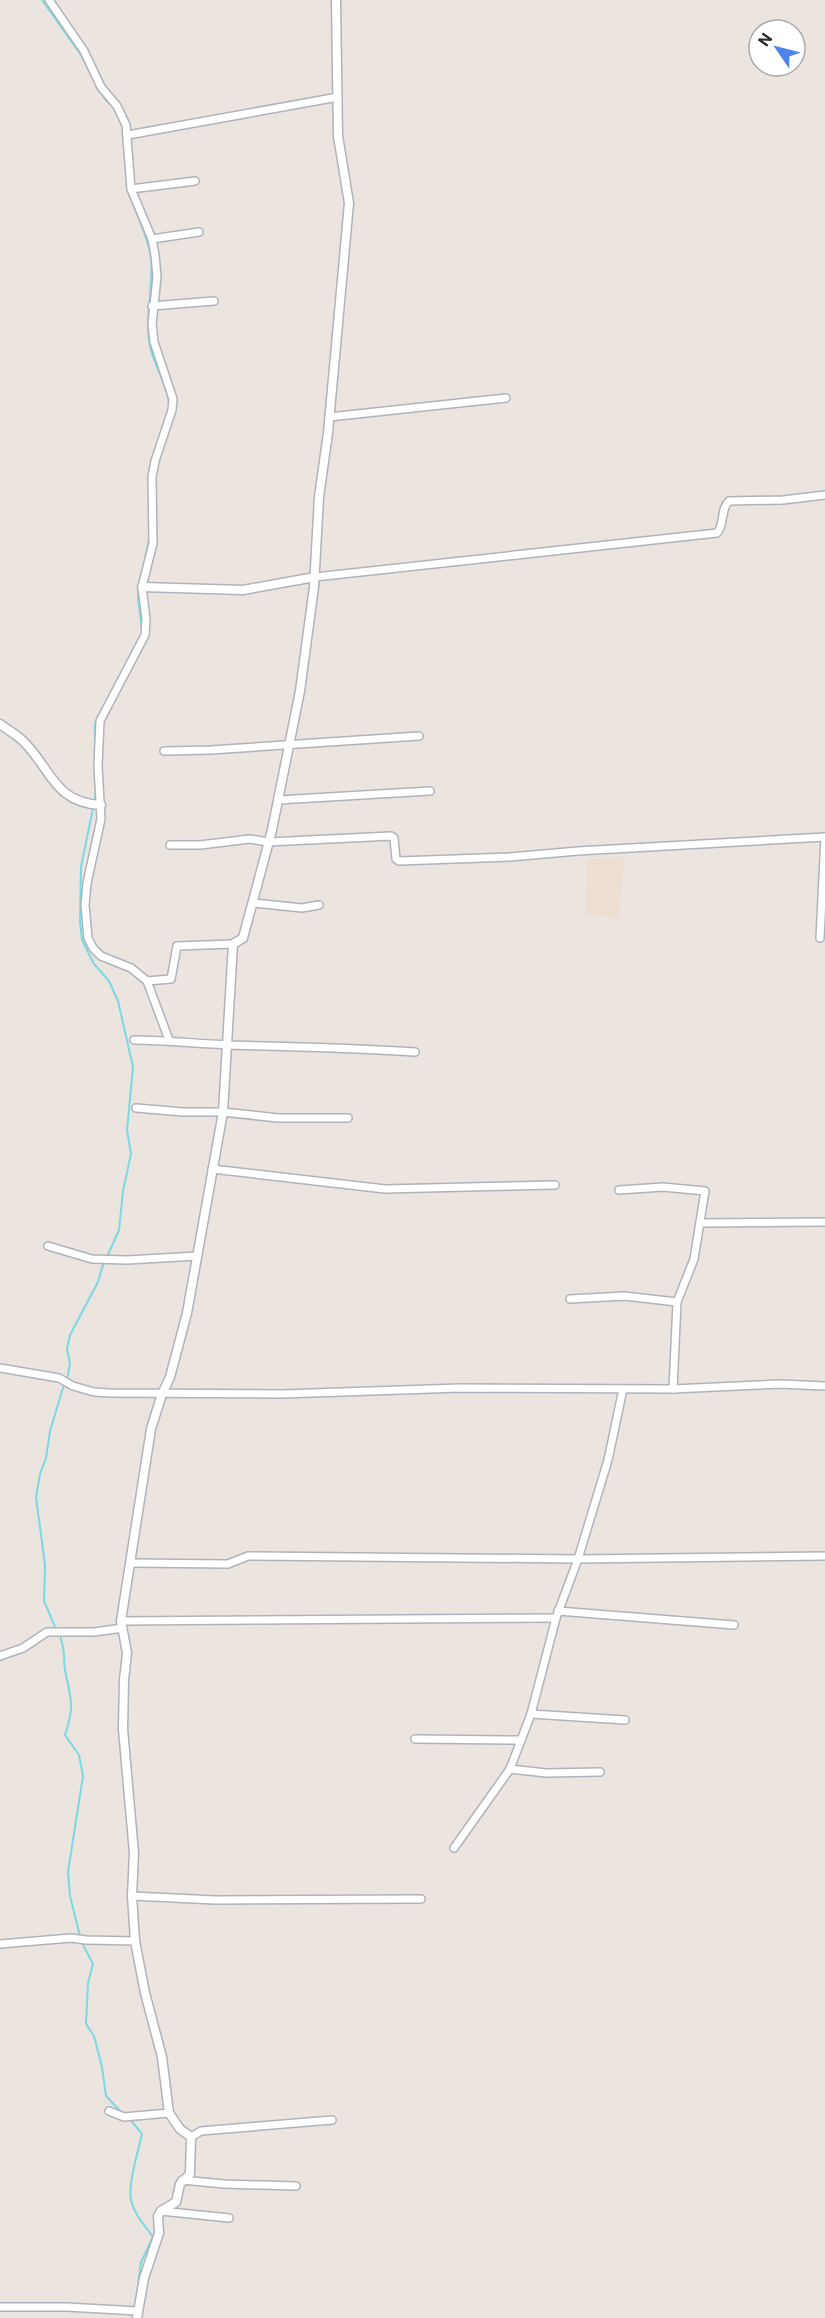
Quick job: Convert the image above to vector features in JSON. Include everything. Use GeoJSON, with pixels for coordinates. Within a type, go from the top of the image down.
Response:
{"type":"FeatureCollection","features":[{"type":"Feature","properties":{"kind":"street"},"geometry":{"type":"LineString","coordinates":[[49,0],[84,51],[101,87],[122,114],[128,135],[131,189],[152,239],[156,277],[152,324],[157,352],[173,399],[172,410],[152,477],[153,543],[142,587],[146,619],[145,635],[100,721],[98,766],[101,819],[87,883],[85,905],[88,938],[93,948],[101,956],[131,968],[147,981],[169,1040]]}},
{"type":"Feature","properties":{"kind":"street"},"geometry":{"type":"LineString","coordinates":[[147,981],[171,979],[177,946],[233,944],[243,938],[254,903],[278,801],[300,691],[315,577],[320,497],[349,203],[338,136],[336,0]]}},
{"type":"Feature","properties":{"kind":"street"},"geometry":{"type":"LineString","coordinates":[[128,135],[338,97]]}},
{"type":"Feature","properties":{"kind":"street"},"geometry":{"type":"LineString","coordinates":[[131,189],[195,181]]}},
{"type":"Feature","properties":{"kind":"street"},"geometry":{"type":"LineString","coordinates":[[152,239],[199,232]]}},
{"type":"Feature","properties":{"kind":"street"},"geometry":{"type":"LineString","coordinates":[[152,306],[214,302]]}},
{"type":"Feature","properties":{"kind":"street"},"geometry":{"type":"LineString","coordinates":[[329,417],[506,398]]}},
{"type":"Feature","properties":{"kind":"street"},"geometry":{"type":"LineString","coordinates":[[142,587],[243,590],[315,577],[717,533],[721,529],[725,505],[729,501],[783,500],[825,495]]}},
{"type":"Feature","properties":{"kind":"street"},"geometry":{"type":"LineString","coordinates":[[0,724],[24,741],[59,788],[84,805],[101,805]]}},
{"type":"Feature","properties":{"kind":"street"},"geometry":{"type":"LineString","coordinates":[[164,751],[288,746],[419,736]]}},
{"type":"Feature","properties":{"kind":"street"},"geometry":{"type":"LineString","coordinates":[[278,801],[430,791]]}},
{"type":"Feature","properties":{"kind":"street"},"geometry":{"type":"LineString","coordinates":[[170,845],[200,845],[250,839],[268,842],[391,836],[394,838],[396,859],[399,861],[510,857],[578,850],[825,837],[820,938]]}},
{"type":"Feature","properties":{"kind":"street"},"geometry":{"type":"LineString","coordinates":[[254,903],[302,908],[319,905]]}},
{"type":"Feature","properties":{"kind":"street"},"geometry":{"type":"LineString","coordinates":[[191,2137],[180,2129],[169,2113],[162,2058],[145,1993],[135,1941],[132,1896],[134,1853],[123,1729],[127,1653],[122,1625],[151,1429],[178,1351],[223,1112],[233,944]]}},
{"type":"Feature","properties":{"kind":"street"},"geometry":{"type":"LineString","coordinates":[[134,1040],[415,1052]]}},
{"type":"Feature","properties":{"kind":"street"},"geometry":{"type":"LineString","coordinates":[[136,1108],[183,1112],[223,1112],[278,1118],[348,1118]]}},
{"type":"Feature","properties":{"kind":"street"},"geometry":{"type":"LineString","coordinates":[[212,1170],[385,1189],[555,1185]]}},
{"type":"Feature","properties":{"kind":"street"},"geometry":{"type":"LineString","coordinates":[[619,1190],[663,1187],[703,1190],[705,1193],[694,1259],[677,1302],[673,1389]]}},
{"type":"Feature","properties":{"kind":"street"},"geometry":{"type":"LineString","coordinates":[[700,1223],[825,1222]]}},
{"type":"Feature","properties":{"kind":"street"},"geometry":{"type":"LineString","coordinates":[[48,1245],[92,1259],[197,1256]]}},
{"type":"Feature","properties":{"kind":"street"},"geometry":{"type":"LineString","coordinates":[[570,1299],[624,1296],[677,1302]]}},
{"type":"Feature","properties":{"kind":"street"},"geometry":{"type":"LineString","coordinates":[[0,1368],[59,1378],[73,1386],[94,1392],[162,1394],[282,1394],[472,1388],[673,1389],[780,1384],[825,1386]]}},
{"type":"Feature","properties":{"kind":"street"},"geometry":{"type":"LineString","coordinates":[[454,1848],[510,1768],[531,1714],[557,1615],[578,1559],[608,1460],[623,1389]]}},
{"type":"Feature","properties":{"kind":"street"},"geometry":{"type":"LineString","coordinates":[[131,1563],[228,1564],[248,1556],[578,1559],[825,1556]]}},
{"type":"Feature","properties":{"kind":"street"},"geometry":{"type":"LineString","coordinates":[[0,1656],[23,1648],[47,1632],[94,1632],[122,1625],[557,1615],[734,1625]]}},
{"type":"Feature","properties":{"kind":"street"},"geometry":{"type":"LineString","coordinates":[[531,1714],[625,1720]]}},
{"type":"Feature","properties":{"kind":"street"},"geometry":{"type":"LineString","coordinates":[[415,1738],[521,1740]]}},
{"type":"Feature","properties":{"kind":"street"},"geometry":{"type":"LineString","coordinates":[[510,1768],[546,1773],[600,1772]]}},
{"type":"Feature","properties":{"kind":"street"},"geometry":{"type":"LineString","coordinates":[[132,1896],[214,1900],[421,1899]]}},
{"type":"Feature","properties":{"kind":"street"},"geometry":{"type":"LineString","coordinates":[[0,1944],[71,1938],[135,1941]]}},
{"type":"Feature","properties":{"kind":"street"},"geometry":{"type":"LineString","coordinates":[[109,2111],[128,2116],[169,2113]]}},
{"type":"Feature","properties":{"kind":"street"},"geometry":{"type":"LineString","coordinates":[[191,2137],[201,2131],[332,2120]]}},
{"type":"Feature","properties":{"kind":"street"},"geometry":{"type":"LineString","coordinates":[[0,2307],[67,2307],[137,2315],[148,2263],[159,2233],[157,2224],[161,2211],[177,2202],[182,2180],[190,2174],[191,2137]]}},
{"type":"Feature","properties":{"kind":"street"},"geometry":{"type":"LineString","coordinates":[[182,2180],[236,2185],[296,2186]]}},
{"type":"Feature","properties":{"kind":"street"},"geometry":{"type":"LineString","coordinates":[[161,2211],[229,2218]]}},
{"type":"Feature","properties":{"kind":"shaded area"},"geometry":{"type":"Polygon","coordinates":[[[624,856],[619,918],[586,914],[587,860],[624,856]]]}},
{"type":"Feature","properties":{"kind":"waterway"},"geometry":{"type":"LineString","coordinates":[[42,0],[81,55],[105,99],[115,109]]}},
{"type":"Feature","properties":{"kind":"waterway"},"geometry":{"type":"LineString","coordinates":[[131,197],[150,250],[152,269],[148,335],[169,403]]}},
{"type":"Feature","properties":{"kind":"waterway"},"geometry":{"type":"LineString","coordinates":[[143,570],[150,534]]}},
{"type":"Feature","properties":{"kind":"waterway"},"geometry":{"type":"LineString","coordinates":[[139,587],[142,629]]}},
{"type":"Feature","properties":{"kind":"waterway"},"geometry":{"type":"LineString","coordinates":[[56,1629],[44,1601],[45,1565],[36,1497],[50,1431],[68,1375],[70,1363],[67,1349],[70,1335],[98,1282],[119,1230],[123,1191],[131,1154],[127,1130],[133,1067],[118,1001],[109,981],[94,964],[82,940],[80,922],[81,867],[96,793],[95,724],[119,677]]}},
{"type":"Feature","properties":{"kind":"waterway"},"geometry":{"type":"LineString","coordinates":[[59,1634],[63,1646],[71,1705],[65,1735],[79,1755],[83,1776],[68,1872],[70,1896],[80,1936]]}},
{"type":"Feature","properties":{"kind":"waterway"},"geometry":{"type":"LineString","coordinates":[[81,1941],[93,1964],[88,1983],[86,2024],[94,2036],[106,2096],[122,2113]]}},
{"type":"Feature","properties":{"kind":"waterway"},"geometry":{"type":"LineString","coordinates":[[129,2118],[142,2134],[132,2176],[130,2193],[132,2205],[153,2237],[141,2262],[135,2308]]}}]}
